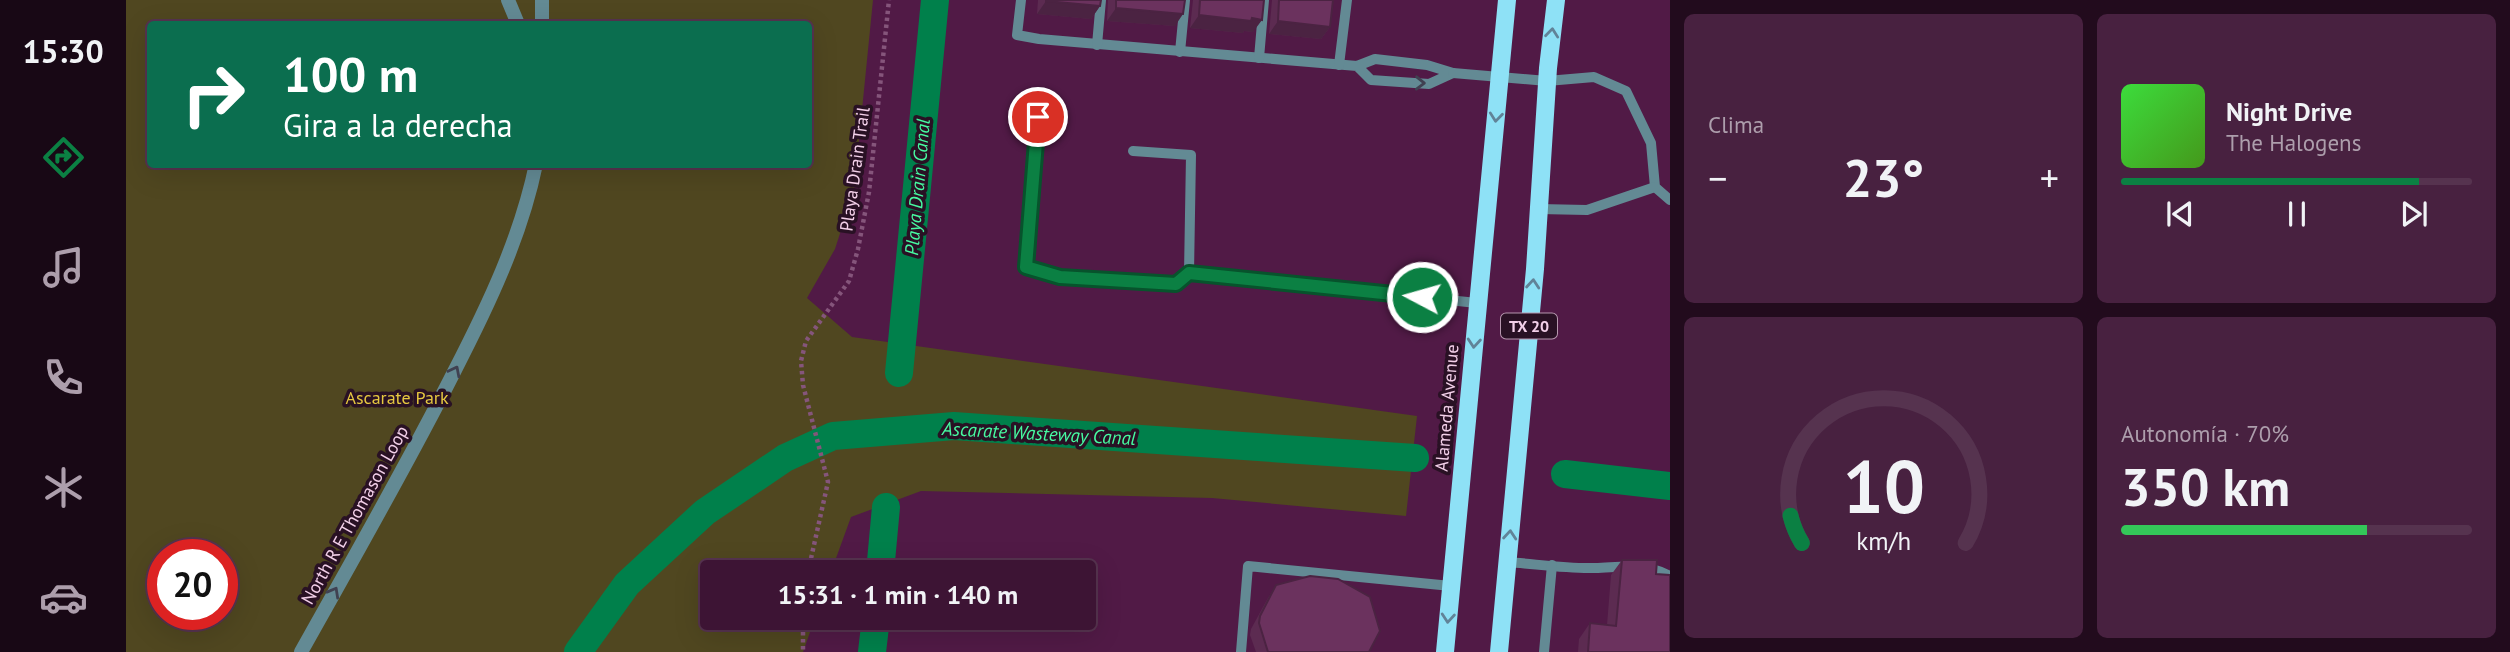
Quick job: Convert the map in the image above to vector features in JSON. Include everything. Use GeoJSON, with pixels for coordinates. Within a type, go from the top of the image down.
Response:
{"type":"FeatureCollection","features":[{"type":"Feature","properties":{"kind":"main road","name":"Alameda Avenue"},"geometry":{"type":"LineString","coordinates":[[1445,652],[1507,0]]}},
{"type":"Feature","properties":{"kind":"main road","name":"TX 20"},"geometry":{"type":"LineString","coordinates":[[1499,652],[1556,0]]}},
{"type":"Feature","properties":{"kind":"street"},"geometry":{"type":"LineString","coordinates":[[508,0],[518,21]]}},
{"type":"Feature","properties":{"kind":"street"},"geometry":{"type":"LineString","coordinates":[[542,0],[542,21]]}},
{"type":"Feature","properties":{"kind":"street","name":"North R E Thomason Loop"},"geometry":{"type":"LineString","coordinates":[[301,652],[430,419],[491,300],[530,194],[535,168]]}},
{"type":"Feature","properties":{"kind":"lane"},"geometry":{"type":"LineString","coordinates":[[1021,0],[1017,35],[1039,39],[1339,65],[1357,66],[1375,59],[1427,65],[1453,73],[1548,81],[1594,77],[1626,91],[1651,143],[1656,187],[1670,200]]}},
{"type":"Feature","properties":{"kind":"lane"},"geometry":{"type":"LineString","coordinates":[[1097,45],[1101,0]]}},
{"type":"Feature","properties":{"kind":"lane"},"geometry":{"type":"LineString","coordinates":[[1180,52],[1185,0]]}},
{"type":"Feature","properties":{"kind":"lane"},"geometry":{"type":"LineString","coordinates":[[1259,58],[1264,0]]}},
{"type":"Feature","properties":{"kind":"lane"},"geometry":{"type":"LineString","coordinates":[[1339,65],[1347,0]]}},
{"type":"Feature","properties":{"kind":"lane"},"geometry":{"type":"LineString","coordinates":[[1357,66],[1371,79],[1429,84],[1453,73]]}},
{"type":"Feature","properties":{"kind":"lane"},"geometry":{"type":"LineString","coordinates":[[1038,117],[1026,267],[1060,277],[1176,284],[1189,273],[1478,303]]}},
{"type":"Feature","properties":{"kind":"lane"},"geometry":{"type":"LineString","coordinates":[[1133,151],[1191,155],[1189,273]]}},
{"type":"Feature","properties":{"kind":"lane"},"geometry":{"type":"LineString","coordinates":[[1539,209],[1587,210],[1656,187]]}},
{"type":"Feature","properties":{"kind":"lane"},"geometry":{"type":"LineString","coordinates":[[1507,562],[1594,568],[1644,566],[1670,576]]}},
{"type":"Feature","properties":{"kind":"lane"},"geometry":{"type":"LineString","coordinates":[[1544,652],[1552,565]]}},
{"type":"Feature","properties":{"kind":"lane"},"geometry":{"type":"LineString","coordinates":[[1241,652],[1248,566],[1451,586]]}},
{"type":"Feature","properties":{"kind":"path","name":"Playa Drain Trail"},"geometry":{"type":"LineString","coordinates":[[810,560],[828,482],[803,385],[801,360],[806,341],[849,281],[865,215],[889,0]]}},
{"type":"Feature","properties":{"kind":"path"},"geometry":{"type":"LineString","coordinates":[[803,630],[803,652]]}},
{"type":"Feature","properties":{"kind":"green space","name":"Ascarate Park"},"geometry":{"type":"Polygon","coordinates":[[[126,0],[873,0],[854,190],[835,249],[807,298],[852,337],[1417,416],[1406,516],[1212,498],[921,491],[851,517],[835,560],[700,560],[700,630],[811,630],[803,652],[126,652],[126,0]]]}},
{"type":"Feature","properties":{"kind":"building"},"geometry":{"type":"Polygon","coordinates":[[[1046,0],[1101,0],[1100,6],[1046,0]]]}},
{"type":"Feature","properties":{"kind":"building"},"geometry":{"type":"Polygon","coordinates":[[[1116,0],[1185,0],[1183,14],[1116,8],[1116,0]]]}},
{"type":"Feature","properties":{"kind":"building"},"geometry":{"type":"Polygon","coordinates":[[[1200,0],[1264,0],[1262,20],[1199,15],[1200,0]]]}},
{"type":"Feature","properties":{"kind":"building"},"geometry":{"type":"Polygon","coordinates":[[[1279,0],[1333,0],[1330,27],[1278,21],[1279,0]]]}},
{"type":"Feature","properties":{"kind":"building"},"geometry":{"type":"Polygon","coordinates":[[[1622,560],[1657,560],[1656,574],[1670,575],[1670,652],[1588,652],[1590,623],[1616,626],[1622,560]]]}},
{"type":"Feature","properties":{"kind":"building"},"geometry":{"type":"Polygon","coordinates":[[[1310,576],[1338,579],[1370,597],[1380,631],[1369,652],[1268,652],[1259,623],[1276,585],[1310,576]]]}},
{"type":"Feature","properties":{"kind":"waterway","name":"Playa Drain Canal"},"geometry":{"type":"LineString","coordinates":[[899,373],[935,0]]}},
{"type":"Feature","properties":{"kind":"waterway","name":"Ascarate Wasteway Canal"},"geometry":{"type":"LineString","coordinates":[[578,652],[627,584],[705,512],[785,458],[833,436],[954,426],[1415,458]]}},
{"type":"Feature","properties":{"kind":"waterway","name":"Ascarate Wasteway Canal"},"geometry":{"type":"LineString","coordinates":[[1565,474],[1670,486]]}},
{"type":"Feature","properties":{"kind":"waterway","name":"Playa Drain Canal"},"geometry":{"type":"LineString","coordinates":[[881,560],[886,507]]}},
{"type":"Feature","properties":{"kind":"waterway","name":"Playa Drain Canal"},"geometry":{"type":"LineString","coordinates":[[872,652],[875,630]]}},
{"type":"Feature","properties":{"kind":"route"},"geometry":{"type":"LineString","coordinates":[[1038,117],[1026,267],[1060,277],[1176,284],[1189,273],[1422,297]]}}]}
